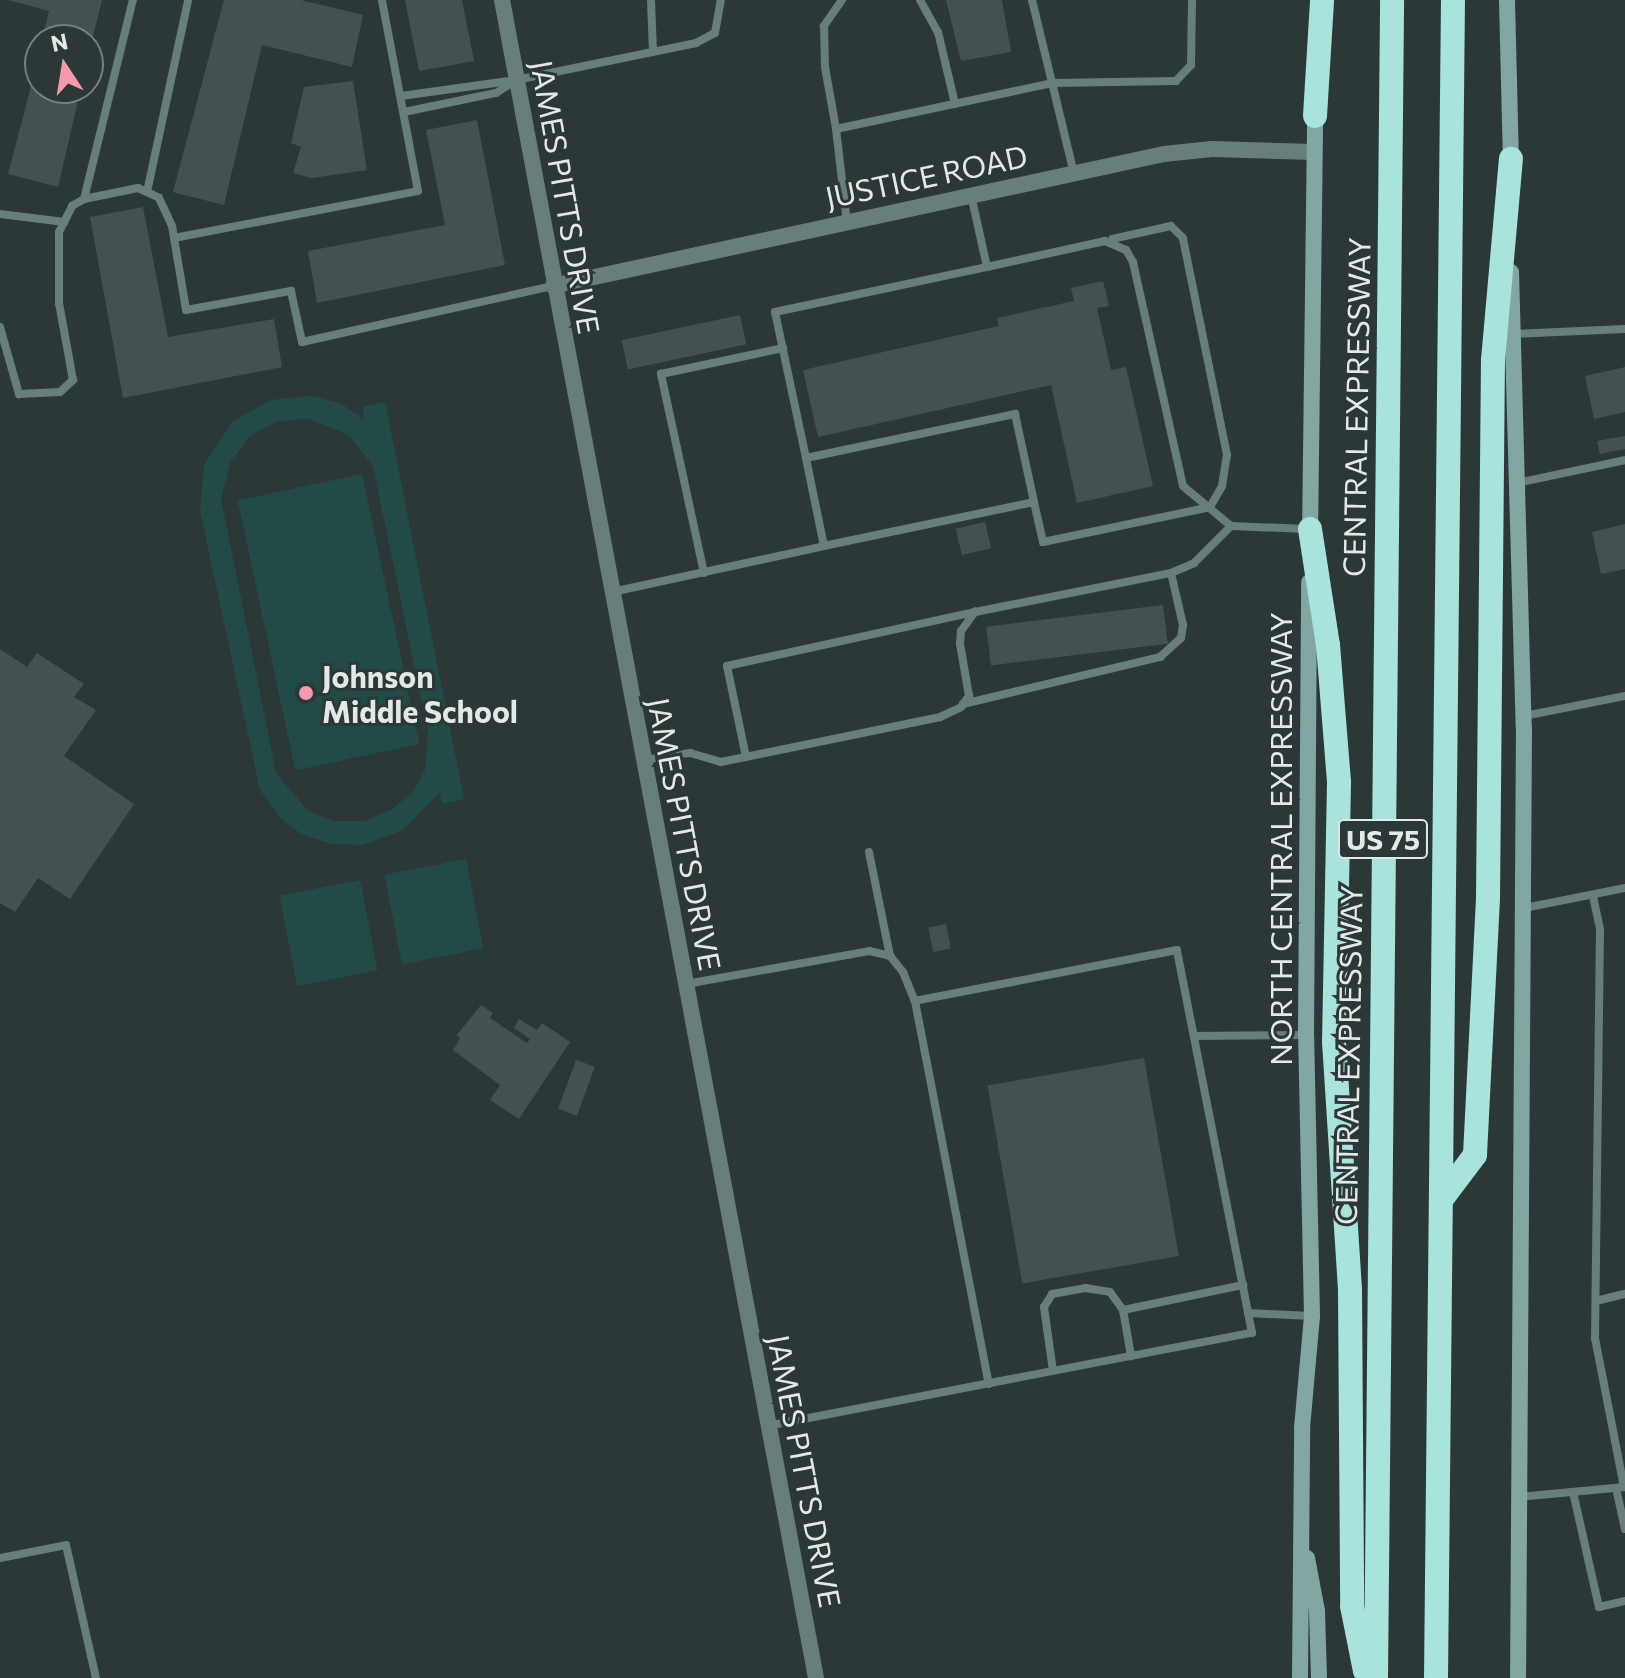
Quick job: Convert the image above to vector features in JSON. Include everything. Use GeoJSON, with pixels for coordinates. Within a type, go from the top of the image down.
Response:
{"type":"FeatureCollection","features":[{"type":"Feature","properties":{"kind":"highway"},"geometry":{"type":"LineString","coordinates":[[1315,116],[1322,0]]}},
{"type":"Feature","properties":{"kind":"highway","name":"CENTRAL EXPRESSWAY"},"geometry":{"type":"LineString","coordinates":[[1376,1678],[1392,0]]}},
{"type":"Feature","properties":{"kind":"highway","name":"US 75"},"geometry":{"type":"LineString","coordinates":[[1436,1678],[1453,0]]}},
{"type":"Feature","properties":{"kind":"highway"},"geometry":{"type":"LineString","coordinates":[[1441,1200],[1475,1155],[1488,898],[1493,360],[1511,159]]}},
{"type":"Feature","properties":{"kind":"highway"},"geometry":{"type":"LineString","coordinates":[[1310,529],[1328,645],[1339,782],[1334,1042],[1350,1290],[1352,1606],[1367,1678]]}},
{"type":"Feature","properties":{"kind":"main road","name":"NORTH CENTRAL EXPRESSWAY"},"geometry":{"type":"LineString","coordinates":[[1300,1678],[1299,1518],[1312,1316],[1306,1035],[1314,0]]}},
{"type":"Feature","properties":{"kind":"main road"},"geometry":{"type":"LineString","coordinates":[[1507,0],[1511,334],[1524,716],[1518,1678]]}},
{"type":"Feature","properties":{"kind":"main road"},"geometry":{"type":"LineString","coordinates":[[1299,1518],[1317,1611],[1319,1678]]}},
{"type":"Feature","properties":{"kind":"street","name":"JAMES PITTS DRIVE"},"geometry":{"type":"LineString","coordinates":[[502,0],[553,286],[816,1678]]}},
{"type":"Feature","properties":{"kind":"street","name":"JUSTICE ROAD"},"geometry":{"type":"LineString","coordinates":[[553,286],[1188,150],[1314,152]]}},
{"type":"Feature","properties":{"kind":"lane"},"geometry":{"type":"LineString","coordinates":[[84,199],[133,0]]}},
{"type":"Feature","properties":{"kind":"lane"},"geometry":{"type":"LineString","coordinates":[[147,192],[188,0]]}},
{"type":"Feature","properties":{"kind":"lane"},"geometry":{"type":"LineString","coordinates":[[174,238],[418,191],[382,0]]}},
{"type":"Feature","properties":{"kind":"lane"},"geometry":{"type":"LineString","coordinates":[[651,0],[653,52]]}},
{"type":"Feature","properties":{"kind":"lane"},"geometry":{"type":"LineString","coordinates":[[401,96],[516,80],[696,43],[715,33],[721,0]]}},
{"type":"Feature","properties":{"kind":"lane"},"geometry":{"type":"LineString","coordinates":[[842,0],[824,26],[847,222]]}},
{"type":"Feature","properties":{"kind":"lane"},"geometry":{"type":"LineString","coordinates":[[920,0],[938,32],[955,104]]}},
{"type":"Feature","properties":{"kind":"lane"},"geometry":{"type":"LineString","coordinates":[[1032,0],[1074,173]]}},
{"type":"Feature","properties":{"kind":"lane"},"geometry":{"type":"LineString","coordinates":[[836,129],[1052,83],[1176,81],[1191,65],[1192,0]]}},
{"type":"Feature","properties":{"kind":"lane"},"geometry":{"type":"LineString","coordinates":[[404,112],[496,93],[516,80]]}},
{"type":"Feature","properties":{"kind":"lane"},"geometry":{"type":"LineString","coordinates":[[0,327],[19,394],[60,392],[73,380],[59,303],[59,232],[72,206],[84,199],[138,188],[159,198],[174,238],[186,310],[291,291],[302,342],[553,286]]}},
{"type":"Feature","properties":{"kind":"lane"},"geometry":{"type":"LineString","coordinates":[[971,195],[987,267]]}},
{"type":"Feature","properties":{"kind":"lane"},"geometry":{"type":"LineString","coordinates":[[0,214],[65,222]]}},
{"type":"Feature","properties":{"kind":"lane"},"geometry":{"type":"LineString","coordinates":[[806,458],[1015,414],[1043,542],[1210,507],[1222,486],[1227,455],[1183,238],[1171,226],[775,312],[824,546]]}},
{"type":"Feature","properties":{"kind":"lane"},"geometry":{"type":"LineString","coordinates":[[1105,241],[1119,243],[1133,262],[1183,486],[1231,526],[1310,529]]}},
{"type":"Feature","properties":{"kind":"lane"},"geometry":{"type":"LineString","coordinates":[[1511,334],[1625,329]]}},
{"type":"Feature","properties":{"kind":"lane"},"geometry":{"type":"LineString","coordinates":[[704,573],[661,374],[783,348]]}},
{"type":"Feature","properties":{"kind":"lane"},"geometry":{"type":"LineString","coordinates":[[1516,483],[1625,460]]}},
{"type":"Feature","properties":{"kind":"lane"},"geometry":{"type":"LineString","coordinates":[[611,592],[1034,502]]}},
{"type":"Feature","properties":{"kind":"lane"},"geometry":{"type":"LineString","coordinates":[[746,757],[727,666],[1171,573],[1194,563],[1231,526]]}},
{"type":"Feature","properties":{"kind":"lane"},"geometry":{"type":"LineString","coordinates":[[643,760],[690,753],[721,762],[940,717],[963,704],[1160,657],[1181,638],[1183,625],[1171,573]]}},
{"type":"Feature","properties":{"kind":"lane"},"geometry":{"type":"LineString","coordinates":[[963,704],[971,688],[960,644],[961,631],[975,612]]}},
{"type":"Feature","properties":{"kind":"lane"},"geometry":{"type":"LineString","coordinates":[[1524,716],[1625,696]]}},
{"type":"Feature","properties":{"kind":"lane"},"geometry":{"type":"LineString","coordinates":[[869,852],[890,956],[903,972],[915,1001],[989,1384]]}},
{"type":"Feature","properties":{"kind":"lane"},"geometry":{"type":"LineString","coordinates":[[1524,908],[1625,888]]}},
{"type":"Feature","properties":{"kind":"lane"},"geometry":{"type":"LineString","coordinates":[[1593,896],[1600,930],[1595,1338],[1621,1487],[1625,1529]]}},
{"type":"Feature","properties":{"kind":"lane"},"geometry":{"type":"LineString","coordinates":[[767,1426],[1252,1333],[1177,950],[915,1001]]}},
{"type":"Feature","properties":{"kind":"lane"},"geometry":{"type":"LineString","coordinates":[[685,984],[857,952],[890,956]]}},
{"type":"Feature","properties":{"kind":"lane"},"geometry":{"type":"LineString","coordinates":[[1194,1036],[1306,1035]]}},
{"type":"Feature","properties":{"kind":"lane"},"geometry":{"type":"LineString","coordinates":[[1123,1310],[1243,1285]]}},
{"type":"Feature","properties":{"kind":"lane"},"geometry":{"type":"LineString","coordinates":[[1053,1371],[1044,1307],[1052,1294],[1085,1288],[1110,1292],[1123,1310],[1131,1356]]}},
{"type":"Feature","properties":{"kind":"lane"},"geometry":{"type":"LineString","coordinates":[[1596,1301],[1625,1294]]}},
{"type":"Feature","properties":{"kind":"lane"},"geometry":{"type":"LineString","coordinates":[[1248,1313],[1312,1316]]}},
{"type":"Feature","properties":{"kind":"lane"},"geometry":{"type":"LineString","coordinates":[[1518,1497],[1621,1487]]}},
{"type":"Feature","properties":{"kind":"lane"},"geometry":{"type":"LineString","coordinates":[[1573,1492],[1599,1607],[1625,1601]]}},
{"type":"Feature","properties":{"kind":"lane"},"geometry":{"type":"LineString","coordinates":[[0,1558],[66,1545],[96,1678]]}},
{"type":"Feature","properties":{"kind":"shaded area"},"geometry":{"type":"Polygon","coordinates":[[[310,396],[340,403],[364,419],[363,407],[385,402],[464,799],[442,804],[440,792],[403,830],[363,845],[332,844],[303,835],[282,820],[260,790],[200,511],[204,465],[232,422],[271,400],[310,396]],[[307,418],[276,422],[250,436],[230,462],[221,499],[276,773],[308,811],[334,821],[364,821],[391,810],[412,793],[425,770],[428,732],[373,466],[349,435],[307,418]]]}},
{"type":"Feature","properties":{"kind":"shaded area"},"geometry":{"type":"Polygon","coordinates":[[[362,474],[419,744],[295,770],[238,500],[362,474]]]}},
{"type":"Feature","properties":{"kind":"shaded area"},"geometry":{"type":"Polygon","coordinates":[[[466,859],[483,948],[402,964],[385,875],[466,859]]]}},
{"type":"Feature","properties":{"kind":"shaded area"},"geometry":{"type":"Polygon","coordinates":[[[360,880],[378,970],[297,986],[280,896],[360,880]]]}},
{"type":"Feature","properties":{"kind":"building"},"geometry":{"type":"Polygon","coordinates":[[[8,0],[102,0],[96,24],[46,24],[49,11],[8,0]]]}},
{"type":"Feature","properties":{"kind":"building"},"geometry":{"type":"Polygon","coordinates":[[[224,0],[301,0],[363,15],[352,67],[262,45],[224,205],[173,192],[224,0]]]}},
{"type":"Feature","properties":{"kind":"building"},"geometry":{"type":"Polygon","coordinates":[[[405,0],[462,0],[474,61],[419,71],[405,0]]]}},
{"type":"Feature","properties":{"kind":"building"},"geometry":{"type":"Polygon","coordinates":[[[946,0],[1002,0],[1011,52],[961,61],[946,0]]]}},
{"type":"Feature","properties":{"kind":"building"},"geometry":{"type":"Polygon","coordinates":[[[353,81],[367,170],[312,178],[293,173],[301,147],[291,143],[304,87],[353,81]]]}},
{"type":"Feature","properties":{"kind":"building"},"geometry":{"type":"Polygon","coordinates":[[[26,104],[77,104],[58,187],[8,174],[26,104]]]}},
{"type":"Feature","properties":{"kind":"building"},"geometry":{"type":"Polygon","coordinates":[[[477,120],[505,265],[317,303],[308,251],[445,225],[426,130],[477,120]]]}},
{"type":"Feature","properties":{"kind":"building"},"geometry":{"type":"Polygon","coordinates":[[[143,207],[168,337],[274,319],[282,367],[123,398],[90,217],[143,207]]]}},
{"type":"Feature","properties":{"kind":"building"},"geometry":{"type":"Polygon","coordinates":[[[1103,281],[1109,306],[1097,308],[1111,370],[1126,367],[1153,486],[1077,503],[1051,385],[818,437],[803,370],[999,326],[997,318],[1074,301],[1071,288],[1103,281]]]}},
{"type":"Feature","properties":{"kind":"building"},"geometry":{"type":"Polygon","coordinates":[[[740,315],[746,344],[628,370],[622,340],[740,315]]]}},
{"type":"Feature","properties":{"kind":"building"},"geometry":{"type":"Polygon","coordinates":[[[1625,367],[1625,412],[1594,419],[1585,376],[1625,367]]]}},
{"type":"Feature","properties":{"kind":"building"},"geometry":{"type":"Polygon","coordinates":[[[1625,436],[1625,449],[1600,454],[1597,441],[1625,436]]]}},
{"type":"Feature","properties":{"kind":"building"},"geometry":{"type":"Polygon","coordinates":[[[985,522],[991,548],[962,555],[956,529],[985,522]]]}},
{"type":"Feature","properties":{"kind":"building"},"geometry":{"type":"Polygon","coordinates":[[[1625,524],[1625,569],[1601,574],[1592,532],[1625,524]]]}},
{"type":"Feature","properties":{"kind":"building"},"geometry":{"type":"Polygon","coordinates":[[[1163,605],[1168,644],[991,665],[986,627],[1163,605]]]}},
{"type":"Feature","properties":{"kind":"building"},"geometry":{"type":"Polygon","coordinates":[[[0,649],[27,667],[37,653],[84,684],[74,697],[96,710],[64,756],[134,804],[70,899],[38,878],[15,912],[0,903],[0,649]]]}},
{"type":"Feature","properties":{"kind":"building"},"geometry":{"type":"Polygon","coordinates":[[[946,924],[951,949],[933,952],[928,927],[946,924]]]}},
{"type":"Feature","properties":{"kind":"building"},"geometry":{"type":"Polygon","coordinates":[[[481,1005],[493,1013],[490,1018],[527,1043],[530,1039],[514,1028],[519,1019],[537,1030],[542,1023],[570,1042],[519,1119],[490,1100],[500,1085],[453,1050],[460,1038],[456,1036],[481,1005]]]}},
{"type":"Feature","properties":{"kind":"building"},"geometry":{"type":"Polygon","coordinates":[[[1144,1058],[1179,1256],[1022,1284],[987,1086],[1144,1058]]]}},
{"type":"Feature","properties":{"kind":"building"},"geometry":{"type":"Polygon","coordinates":[[[576,1060],[595,1067],[577,1116],[558,1109],[576,1060]]]}},
{"type":"Feature","properties":{"kind":"place","name":"Johnson Middle School"},"geometry":{"type":"Point","coordinates":[306,693]}}]}
